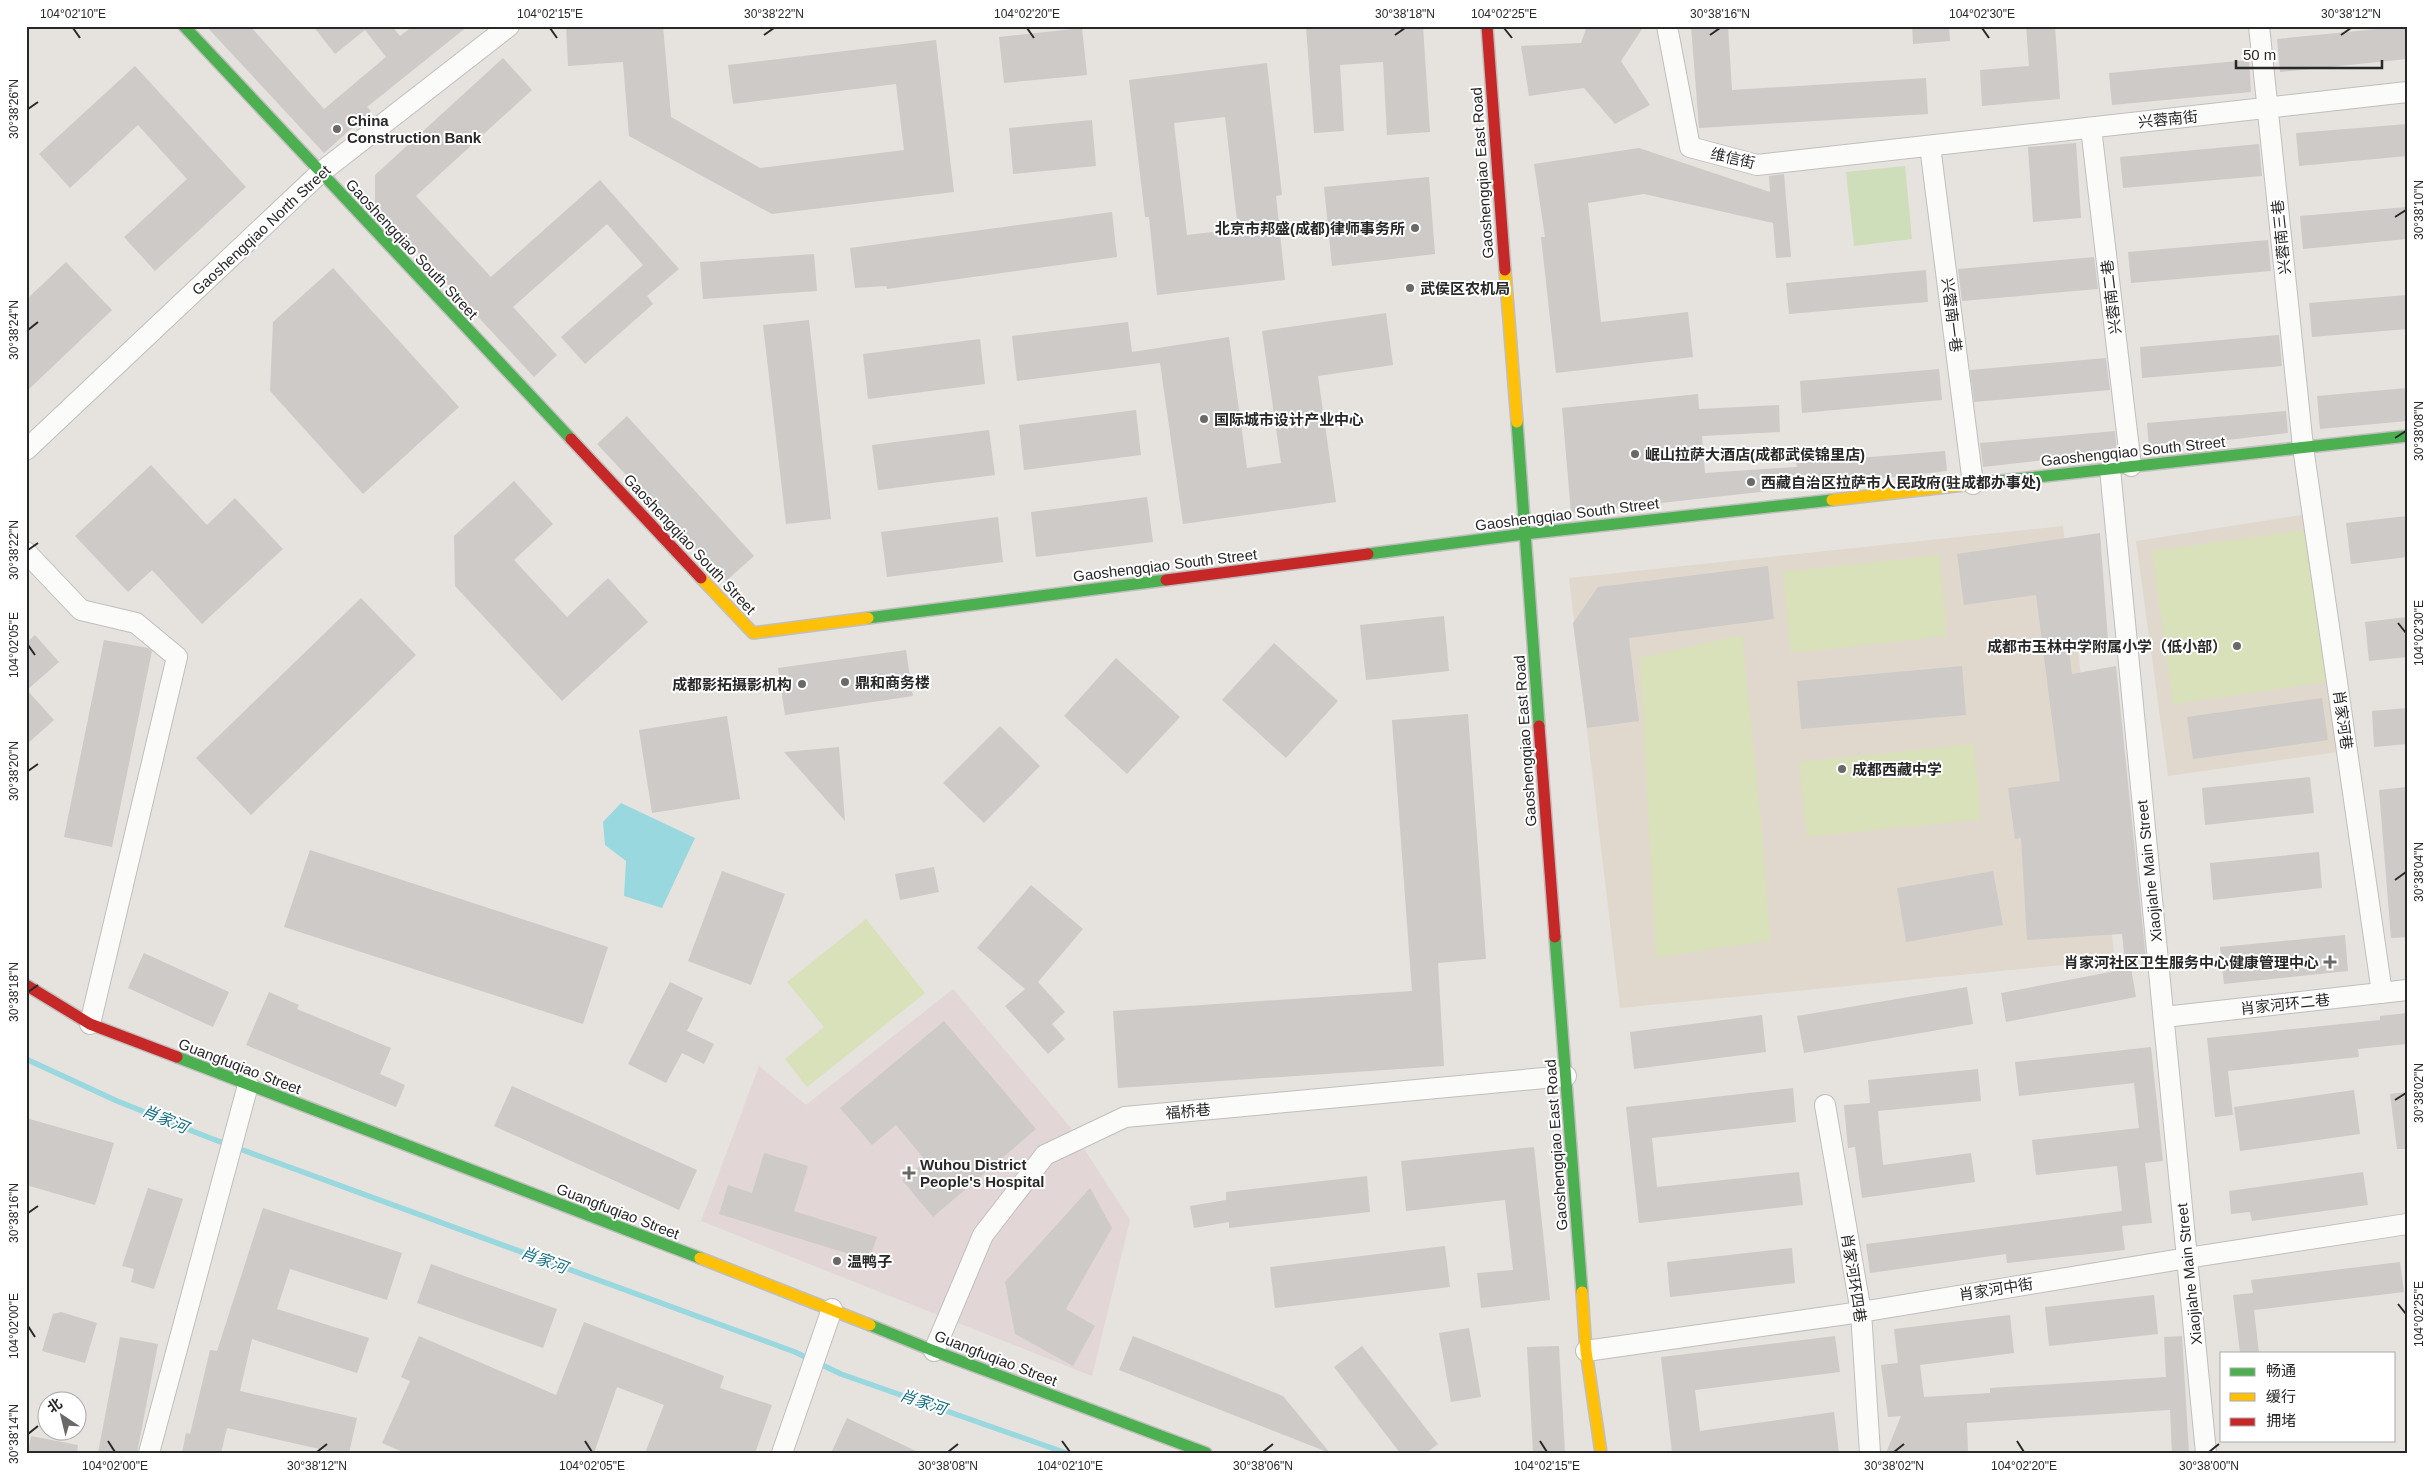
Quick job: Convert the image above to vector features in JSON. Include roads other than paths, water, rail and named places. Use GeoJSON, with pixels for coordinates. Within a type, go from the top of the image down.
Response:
{"type":"FeatureCollection","features":[{"type":"Feature","properties":{"kind":"street","name":"Gaoshengqiao South Street"},"geometry":{"type":"LineString","coordinates":[[184,26],[753,633],[1524,534],[2407,436]]}},
{"type":"Feature","properties":{"kind":"street","name":"Gaoshengqiao North Street"},"geometry":{"type":"LineString","coordinates":[[26,450],[320,173],[509,26]]}},
{"type":"Feature","properties":{"kind":"street","name":"Gaoshengqiao East Road"},"geometry":{"type":"LineString","coordinates":[[1487,26],[1586,1351],[1601,1453]]}},
{"type":"Feature","properties":{"kind":"street","name":"维信街"},"geometry":{"type":"LineString","coordinates":[[1666,26],[1690,148],[1757,165],[1930,146]]}},
{"type":"Feature","properties":{"kind":"street","name":"兴蓉南三巷"},"geometry":{"type":"LineString","coordinates":[[2259,26],[2303,447]]}},
{"type":"Feature","properties":{"kind":"street","name":"兴蓉南街"},"geometry":{"type":"LineString","coordinates":[[1930,146],[2407,92]]}},
{"type":"Feature","properties":{"kind":"street","name":"兴蓉南二巷"},"geometry":{"type":"LineString","coordinates":[[2091,128],[2131,466]]}},
{"type":"Feature","properties":{"kind":"street","name":"兴蓉南一巷"},"geometry":{"type":"LineString","coordinates":[[1930,146],[1973,484]]}},
{"type":"Feature","properties":{"kind":"street","name":"肖家河巷"},"geometry":{"type":"LineString","coordinates":[[2303,447],[2382,993]]}},
{"type":"Feature","properties":{"kind":"street","name":"Xiaojiahe Main Street"},"geometry":{"type":"LineString","coordinates":[[2110,469],[2206,1453]]}},
{"type":"Feature","properties":{"kind":"street"},"geometry":{"type":"LineString","coordinates":[[26,552],[81,610],[136,623],[177,657],[90,1024]]}},
{"type":"Feature","properties":{"kind":"street","name":"Guangfuqiao Street"},"geometry":{"type":"LineString","coordinates":[[26,985],[49,1001],[90,1024],[832,1309],[934,1351],[1206,1453]]}},
{"type":"Feature","properties":{"kind":"street","name":"肖家河环二巷"},"geometry":{"type":"LineString","coordinates":[[2164,1017],[2407,990]]}},
{"type":"Feature","properties":{"kind":"street","name":"福桥巷"},"geometry":{"type":"LineString","coordinates":[[934,1351],[983,1235],[1045,1155],[1126,1117],[1566,1076]]}},
{"type":"Feature","properties":{"kind":"street"},"geometry":{"type":"LineString","coordinates":[[149,1453],[248,1084]]}},
{"type":"Feature","properties":{"kind":"street","name":"肖家河环四巷"},"geometry":{"type":"LineString","coordinates":[[1825,1105],[1861,1312],[1870,1453]]}},
{"type":"Feature","properties":{"kind":"street","name":"肖家河中街"},"geometry":{"type":"LineString","coordinates":[[1586,1351],[1861,1312],[2407,1224]]}},
{"type":"Feature","properties":{"kind":"street"},"geometry":{"type":"LineString","coordinates":[[782,1453],[832,1309]]}},
{"type":"Feature","properties":{"kind":"water"},"geometry":{"type":"Polygon","coordinates":[[[621,803],[695,838],[662,908],[624,896],[626,861],[605,845],[603,822],[621,803]]]}},
{"type":"Feature","properties":{"kind":"waterway","name":"肖家河"},"geometry":{"type":"LineString","coordinates":[[26,1059],[117,1101],[210,1138],[795,1352],[841,1374],[1066,1453]]}},
{"type":"Feature","properties":{"kind":"place","name":"China Construction Bank"},"geometry":{"type":"Point","coordinates":[337,129]}},
{"type":"Feature","properties":{"kind":"place","name":"北京市邦盛(成都)律师事务所"},"geometry":{"type":"Point","coordinates":[1415,228]}},
{"type":"Feature","properties":{"kind":"place","name":"武侯区农机局"},"geometry":{"type":"Point","coordinates":[1410,288]}},
{"type":"Feature","properties":{"kind":"place","name":"国际城市设计产业中心"},"geometry":{"type":"Point","coordinates":[1204,419]}},
{"type":"Feature","properties":{"kind":"place","name":"岷山拉萨大酒店(成都武侯锦里店)"},"geometry":{"type":"Point","coordinates":[1635,454]}},
{"type":"Feature","properties":{"kind":"place","name":"西藏自治区拉萨市人民政府(驻成都办事处)"},"geometry":{"type":"Point","coordinates":[1751,482]}},
{"type":"Feature","properties":{"kind":"place","name":"成都市玉林中学附属小学（低小部）"},"geometry":{"type":"Point","coordinates":[2237,646]}},
{"type":"Feature","properties":{"kind":"place","name":"鼎和商务楼"},"geometry":{"type":"Point","coordinates":[845,682]}},
{"type":"Feature","properties":{"kind":"place","name":"成都影拓摄影机构"},"geometry":{"type":"Point","coordinates":[802,684]}},
{"type":"Feature","properties":{"kind":"place","name":"成都西藏中学"},"geometry":{"type":"Point","coordinates":[1842,769]}},
{"type":"Feature","properties":{"kind":"place","name":"肖家河社区卫生服务中心健康管理中心"},"geometry":{"type":"Point","coordinates":[2330,962]}},
{"type":"Feature","properties":{"kind":"place","name":"Wuhou District People's Hospital"},"geometry":{"type":"Point","coordinates":[909,1173]}},
{"type":"Feature","properties":{"kind":"place","name":"温鸭子"},"geometry":{"type":"Point","coordinates":[837,1261]}}]}
